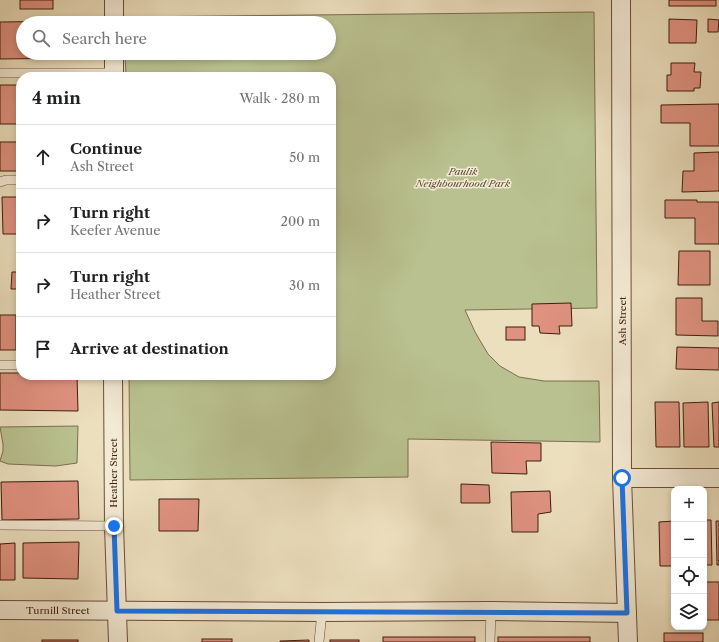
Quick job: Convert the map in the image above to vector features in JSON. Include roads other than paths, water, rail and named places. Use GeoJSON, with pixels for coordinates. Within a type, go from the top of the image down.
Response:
{"type":"FeatureCollection","features":[{"type":"Feature","properties":{"kind":"street"},"geometry":{"type":"LineString","coordinates":[[114,0],[114,16]]}},
{"type":"Feature","properties":{"kind":"street","name":"Ash Street"},"geometry":{"type":"LineString","coordinates":[[621,0],[622,478],[628,642]]}},
{"type":"Feature","properties":{"kind":"street"},"geometry":{"type":"LineString","coordinates":[[114,60],[114,72]]}},
{"type":"Feature","properties":{"kind":"street","name":"Heather Street"},"geometry":{"type":"LineString","coordinates":[[113,380],[114,526],[118,642]]}},
{"type":"Feature","properties":{"kind":"street"},"geometry":{"type":"LineString","coordinates":[[622,478],[719,478]]}},
{"type":"Feature","properties":{"kind":"street","name":"Turnill Street"},"geometry":{"type":"LineString","coordinates":[[0,610],[627,613]]}},
{"type":"Feature","properties":{"kind":"lane"},"geometry":{"type":"LineString","coordinates":[[0,73],[16,73]]}},
{"type":"Feature","properties":{"kind":"lane"},"geometry":{"type":"LineString","coordinates":[[0,182],[6,180],[16,180]]}},
{"type":"Feature","properties":{"kind":"lane"},"geometry":{"type":"LineString","coordinates":[[0,365],[16,365]]}},
{"type":"Feature","properties":{"kind":"lane"},"geometry":{"type":"LineString","coordinates":[[0,525],[114,526]]}},
{"type":"Feature","properties":{"kind":"lane"},"geometry":{"type":"LineString","coordinates":[[319,642],[322,612]]}},
{"type":"Feature","properties":{"kind":"lane"},"geometry":{"type":"LineString","coordinates":[[490,642],[491,612]]}},
{"type":"Feature","properties":{"kind":"park label","name":"Paulik Neighbourhood Park"},"geometry":{"type":"Point","coordinates":[463,176]}}]}
